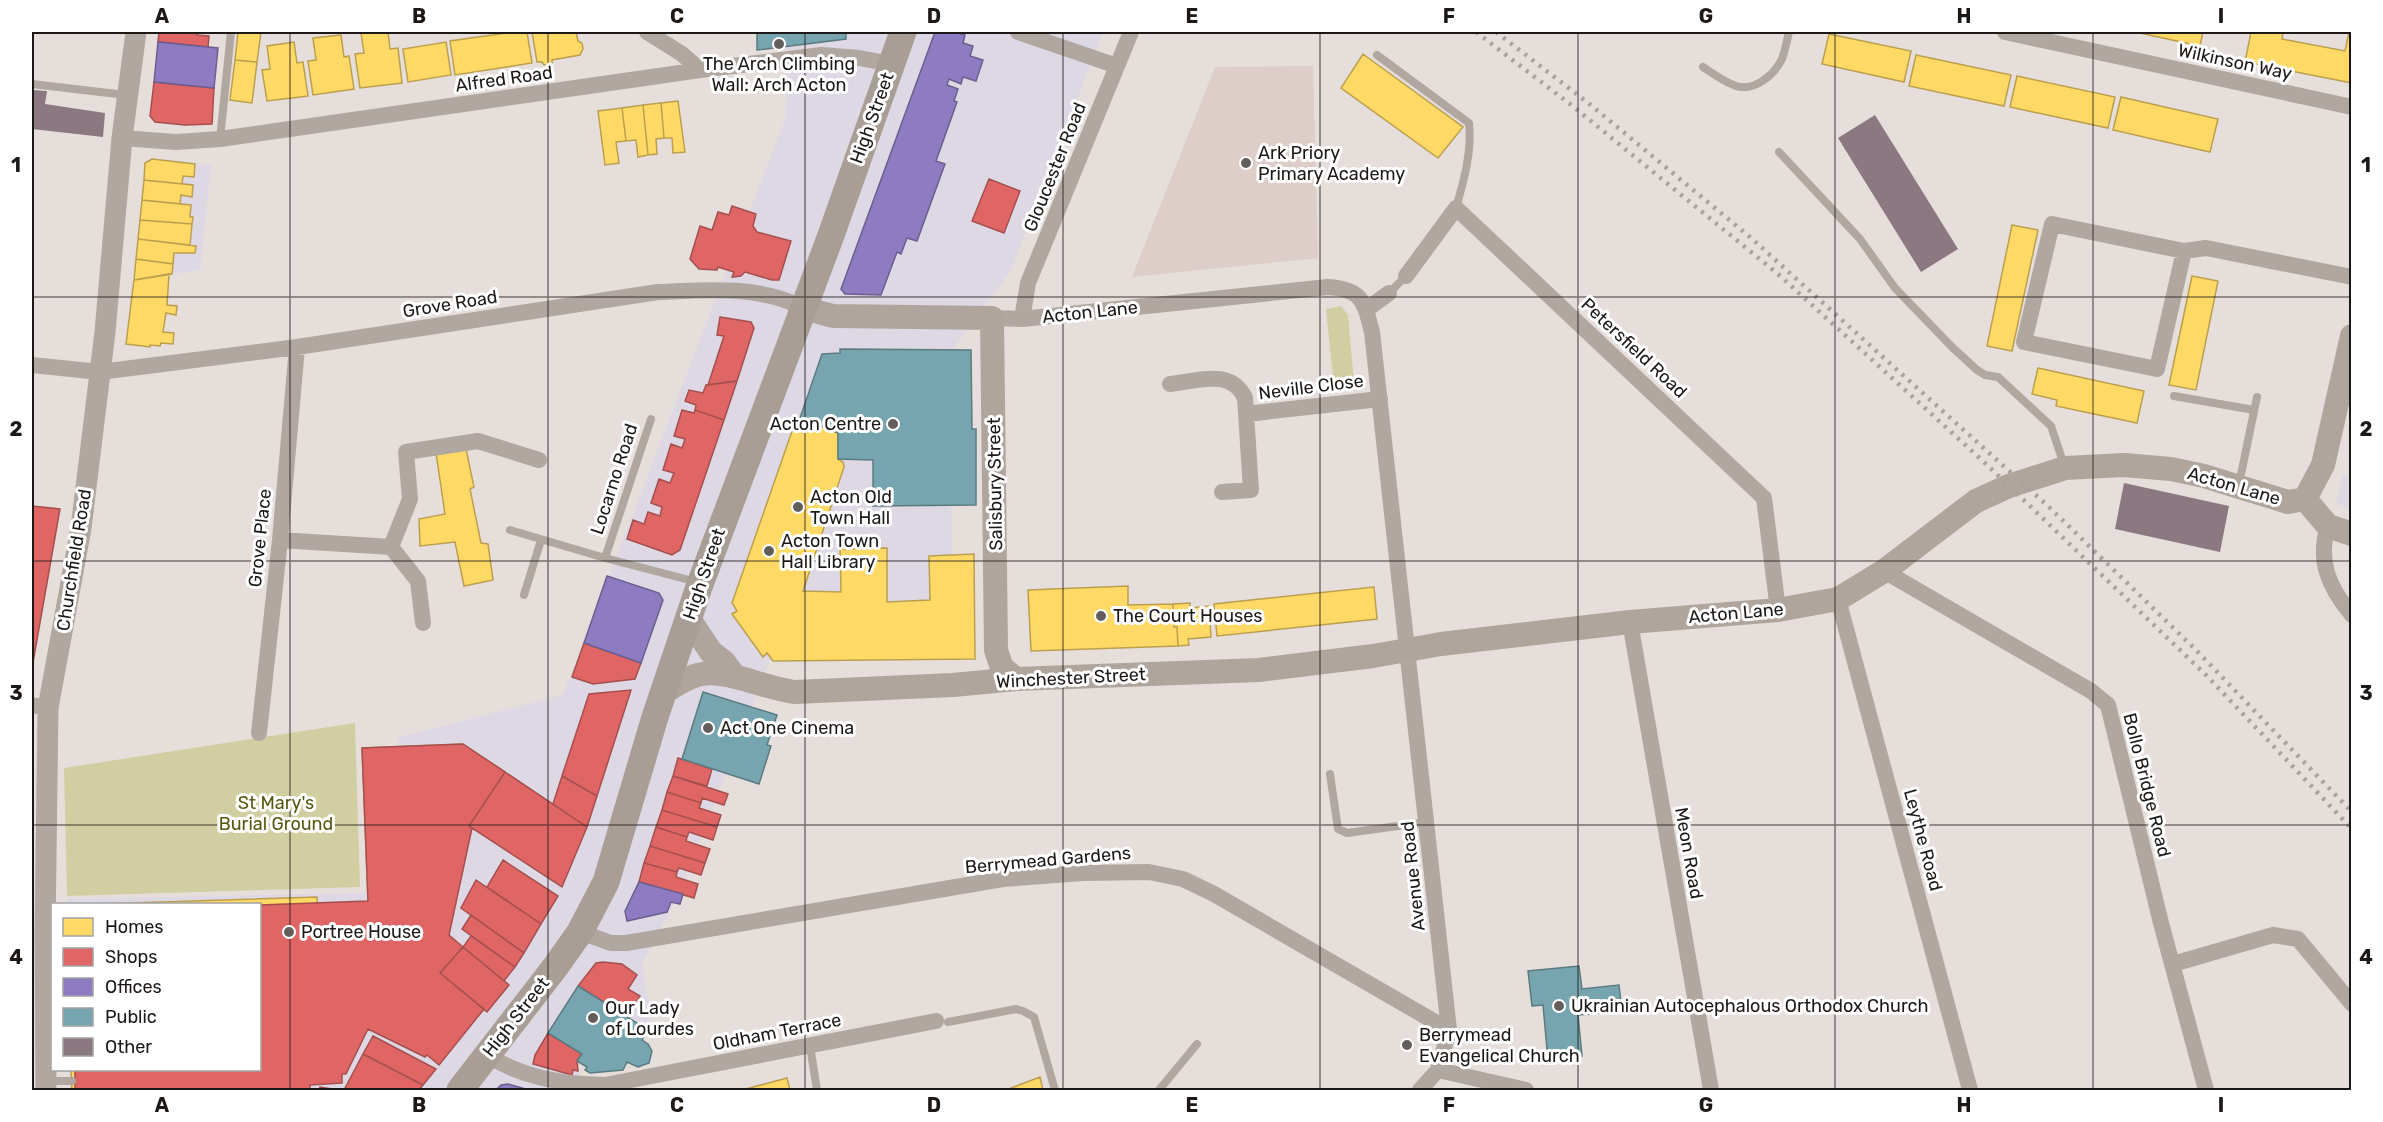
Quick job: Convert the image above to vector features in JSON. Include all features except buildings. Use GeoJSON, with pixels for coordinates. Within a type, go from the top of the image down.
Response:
{"type":"FeatureCollection","features":[{"type":"Feature","properties":{"kind":"main road","name":"High Street"},"geometry":{"type":"LineString","coordinates":[[460,1090],[580,932],[606,882],[700,583],[903,32]]}},
{"type":"Feature","properties":{"kind":"main road","name":"Acton Lane"},"geometry":{"type":"LineString","coordinates":[[803,308],[833,316],[992,318]]}},
{"type":"Feature","properties":{"kind":"main road","name":"Salisbury Street"},"geometry":{"type":"LineString","coordinates":[[992,318],[996,650],[1002,668],[1016,679]]}},
{"type":"Feature","properties":{"kind":"main road"},"geometry":{"type":"LineString","coordinates":[[2305,499],[2323,465],[2352,336]]}},
{"type":"Feature","properties":{"kind":"main road","name":"Acton Lane"},"geometry":{"type":"LineString","coordinates":[[1408,650],[1441,644],[1630,622],[1778,610],[1838,599],[1884,571],[1976,501],[2009,486],[2065,468],[2124,465],[2171,469],[2204,476],[2288,502],[2305,499],[2328,526]]}},
{"type":"Feature","properties":{"kind":"main road"},"geometry":{"type":"LineString","coordinates":[[2328,526],[2352,534]]}},
{"type":"Feature","properties":{"kind":"main road"},"geometry":{"type":"LineString","coordinates":[[689,619],[711,652],[724,662],[735,677]]}},
{"type":"Feature","properties":{"kind":"main road","name":"Salisbury Street"},"geometry":{"type":"LineString","coordinates":[[969,684],[987,675],[996,650]]}},
{"type":"Feature","properties":{"kind":"main road","name":"Winchester Street"},"geometry":{"type":"LineString","coordinates":[[664,692],[703,674],[735,677],[770,688],[795,692],[969,684],[1016,679],[1259,670],[1408,650]]}},
{"type":"Feature","properties":{"kind":"street","name":"Churchfield Road"},"geometry":{"type":"LineString","coordinates":[[46,1086],[38,932],[40,707],[81,528],[100,372],[126,95],[136,32]]}},
{"type":"Feature","properties":{"kind":"street"},"geometry":{"type":"LineString","coordinates":[[647,32],[682,54],[700,70]]}},
{"type":"Feature","properties":{"kind":"street"},"geometry":{"type":"LineString","coordinates":[[1018,32],[1118,66]]}},
{"type":"Feature","properties":{"kind":"street","name":"Gloucester Road"},"geometry":{"type":"LineString","coordinates":[[1022,319],[1028,283],[1131,32]]}},
{"type":"Feature","properties":{"kind":"street","name":"Wilkinson Way"},"geometry":{"type":"LineString","coordinates":[[2005,32],[2352,107]]}},
{"type":"Feature","properties":{"kind":"street","name":"Alfred Road"},"geometry":{"type":"LineString","coordinates":[[122,138],[176,142],[220,139],[700,70],[821,55],[859,58],[892,64]]}},
{"type":"Feature","properties":{"kind":"street"},"geometry":{"type":"LineString","coordinates":[[1406,276],[1456,208]]}},
{"type":"Feature","properties":{"kind":"street","name":"Petersfield Road"},"geometry":{"type":"LineString","coordinates":[[1456,208],[1764,498],[1778,610]]}},
{"type":"Feature","properties":{"kind":"street"},"geometry":{"type":"LineString","coordinates":[[2184,251],[2157,369],[2024,342],[2052,224],[2184,251],[2206,248],[2352,277]]}},
{"type":"Feature","properties":{"kind":"street","name":"Acton Lane"},"geometry":{"type":"LineString","coordinates":[[992,318],[1022,319],[1328,287],[1345,288],[1358,294],[1366,310],[1372,332],[1401,607],[1408,650]]}},
{"type":"Feature","properties":{"kind":"street","name":"Grove Road"},"geometry":{"type":"LineString","coordinates":[[32,365],[100,372],[297,347],[658,292],[700,290],[744,292],[786,299],[803,308]]}},
{"type":"Feature","properties":{"kind":"street"},"geometry":{"type":"LineString","coordinates":[[1366,310],[1389,292]]}},
{"type":"Feature","properties":{"kind":"street","name":"Grove Place"},"geometry":{"type":"LineString","coordinates":[[259,733],[280,540],[297,347]]}},
{"type":"Feature","properties":{"kind":"street","name":"Neville Close"},"geometry":{"type":"LineString","coordinates":[[1170,384],[1215,378],[1240,386],[1245,398],[1251,490],[1222,492]]}},
{"type":"Feature","properties":{"kind":"street","name":"Neville Close"},"geometry":{"type":"LineString","coordinates":[[1246,414],[1380,399]]}},
{"type":"Feature","properties":{"kind":"street"},"geometry":{"type":"LineString","coordinates":[[391,547],[410,499],[406,452],[478,441],[539,460]]}},
{"type":"Feature","properties":{"kind":"street"},"geometry":{"type":"LineString","coordinates":[[2328,526],[2324,540],[2323,559],[2329,580],[2352,615]]}},
{"type":"Feature","properties":{"kind":"street"},"geometry":{"type":"LineString","coordinates":[[280,540],[391,547],[418,581],[423,622]]}},
{"type":"Feature","properties":{"kind":"street","name":"Bollo Bridge Road"},"geometry":{"type":"LineString","coordinates":[[1884,571],[2091,691],[2108,705],[2206,1090]]}},
{"type":"Feature","properties":{"kind":"street","name":"Leythe Road"},"geometry":{"type":"LineString","coordinates":[[1838,599],[1970,1090]]}},
{"type":"Feature","properties":{"kind":"street","name":"Meon Road"},"geometry":{"type":"LineString","coordinates":[[1630,622],[1711,1090]]}},
{"type":"Feature","properties":{"kind":"street","name":"Avenue Road"},"geometry":{"type":"LineString","coordinates":[[1408,650],[1449,1030],[1438,1070],[1420,1090]]}},
{"type":"Feature","properties":{"kind":"street","name":"Berrymead Gardens"},"geometry":{"type":"LineString","coordinates":[[580,932],[611,943],[626,943],[1003,879],[1083,873],[1149,872],[1183,879],[1214,894],[1449,1030]]}},
{"type":"Feature","properties":{"kind":"street"},"geometry":{"type":"LineString","coordinates":[[2173,964],[2273,935],[2298,939],[2352,1004]]}},
{"type":"Feature","properties":{"kind":"street","name":"Oldham Terrace"},"geometry":{"type":"LineString","coordinates":[[487,1055],[501,1064],[546,1080],[605,1085],[942,1021]]}},
{"type":"Feature","properties":{"kind":"street"},"geometry":{"type":"LineString","coordinates":[[1438,1070],[1526,1090]]}},
{"type":"Feature","properties":{"kind":"lane"},"geometry":{"type":"LineString","coordinates":[[220,139],[231,32]]}},
{"type":"Feature","properties":{"kind":"lane"},"geometry":{"type":"LineString","coordinates":[[1703,68],[1735,86],[1745,88],[1755,86],[1775,70],[1782,58],[1789,32]]}},
{"type":"Feature","properties":{"kind":"lane"},"geometry":{"type":"LineString","coordinates":[[1377,55],[1469,123],[1471,139],[1465,178],[1456,208]]}},
{"type":"Feature","properties":{"kind":"lane"},"geometry":{"type":"LineString","coordinates":[[32,84],[126,95]]}},
{"type":"Feature","properties":{"kind":"lane"},"geometry":{"type":"LineString","coordinates":[[1779,152],[1860,239],[1895,288],[1952,347],[1977,370],[1985,375],[1998,377],[2051,426],[2065,468]]}},
{"type":"Feature","properties":{"kind":"lane"},"geometry":{"type":"LineString","coordinates":[[1389,292],[1406,276]]}},
{"type":"Feature","properties":{"kind":"lane"},"geometry":{"type":"LineString","coordinates":[[2174,396],[2254,410]]}},
{"type":"Feature","properties":{"kind":"lane"},"geometry":{"type":"LineString","coordinates":[[2238,487],[2256,398]]}},
{"type":"Feature","properties":{"kind":"lane","name":"Locarno Road"},"geometry":{"type":"LineString","coordinates":[[651,419],[605,558],[700,583]]}},
{"type":"Feature","properties":{"kind":"lane"},"geometry":{"type":"LineString","coordinates":[[510,530],[605,558]]}},
{"type":"Feature","properties":{"kind":"lane"},"geometry":{"type":"LineString","coordinates":[[524,595],[541,540]]}},
{"type":"Feature","properties":{"kind":"lane"},"geometry":{"type":"LineString","coordinates":[[1330,774],[1338,829],[1347,833],[1427,822]]}},
{"type":"Feature","properties":{"kind":"lane"},"geometry":{"type":"LineString","coordinates":[[942,1021],[1016,1009],[1034,1017],[1055,1090]]}},
{"type":"Feature","properties":{"kind":"lane"},"geometry":{"type":"LineString","coordinates":[[1159,1090],[1197,1044]]}},
{"type":"Feature","properties":{"kind":"lane"},"geometry":{"type":"LineString","coordinates":[[810,1046],[817,1090]]}},
{"type":"Feature","properties":{"kind":"lane"},"geometry":{"type":"LineString","coordinates":[[46,1086],[72,1081]]}},
{"type":"Feature","properties":{"kind":"shaded area"},"geometry":{"type":"Polygon","coordinates":[[[787,32],[1103,32],[1011,270],[948,356],[954,642],[779,638],[677,897],[642,964],[653,1033],[578,986],[579,1074],[558,1090],[69,1090],[69,1071],[261,1071],[261,903],[67,903],[67,899],[368,893],[397,799],[399,737],[563,695],[786,117],[787,32]]]}},
{"type":"Feature","properties":{"kind":"shaded area","name":"Ark Priory Primary Academy"},"geometry":{"type":"Polygon","coordinates":[[[1313,66],[1318,258],[1132,277],[1215,67],[1313,66]]]}},
{"type":"Feature","properties":{"kind":"shaded area"},"geometry":{"type":"Polygon","coordinates":[[[152,159],[211,165],[200,270],[134,280],[145,163],[152,159]]]}},
{"type":"Feature","properties":{"kind":"shaded area"},"geometry":{"type":"Polygon","coordinates":[[[2343,475],[2351,477],[2351,509],[2336,503],[2343,475]]]}},
{"type":"Feature","properties":{"kind":"green space"},"geometry":{"type":"Polygon","coordinates":[[[1341,306],[1348,315],[1354,382],[1334,388],[1326,309],[1341,306]]]}},
{"type":"Feature","properties":{"kind":"green space","name":"St Mary's Burial Ground"},"geometry":{"type":"Polygon","coordinates":[[[355,723],[360,887],[67,896],[64,768],[355,723]]]}},
{"type":"Feature","properties":{"kind":"railway"},"geometry":{"type":"LineString","coordinates":[[1476,32],[1570,104],[1778,274],[1984,462],[2207,676],[2352,829]]}},
{"type":"Feature","properties":{"kind":"railway"},"geometry":{"type":"LineString","coordinates":[[1496,32],[1587,102],[1750,237],[2049,507],[2195,649],[2352,812]]}},
{"type":"Feature","properties":{"kind":"place","name":"The Arch Climbing Wall: Arch Acton"},"geometry":{"type":"Point","coordinates":[779,44]}},
{"type":"Feature","properties":{"kind":"place","name":"Ark Priory Primary Academy"},"geometry":{"type":"Point","coordinates":[1246,163]}},
{"type":"Feature","properties":{"kind":"place","name":"Acton Centre"},"geometry":{"type":"Point","coordinates":[893,424]}},
{"type":"Feature","properties":{"kind":"place","name":"Acton Old Town Hall"},"geometry":{"type":"Point","coordinates":[798,507]}},
{"type":"Feature","properties":{"kind":"place","name":"Acton Town Hall Library"},"geometry":{"type":"Point","coordinates":[769,551]}},
{"type":"Feature","properties":{"kind":"place","name":"The Court Houses"},"geometry":{"type":"Point","coordinates":[1101,616]}},
{"type":"Feature","properties":{"kind":"place","name":"Act One Cinema"},"geometry":{"type":"Point","coordinates":[708,728]}},
{"type":"Feature","properties":{"kind":"place","name":"Portree House"},"geometry":{"type":"Point","coordinates":[289,932]}},
{"type":"Feature","properties":{"kind":"place","name":"Ukrainian Autocephalous Orthodox Church"},"geometry":{"type":"Point","coordinates":[1559,1006]}},
{"type":"Feature","properties":{"kind":"place","name":"Our Lady of Lourdes"},"geometry":{"type":"Point","coordinates":[593,1018]}},
{"type":"Feature","properties":{"kind":"place","name":"Berrymead Evangelical Church"},"geometry":{"type":"Point","coordinates":[1407,1045]}}]}
